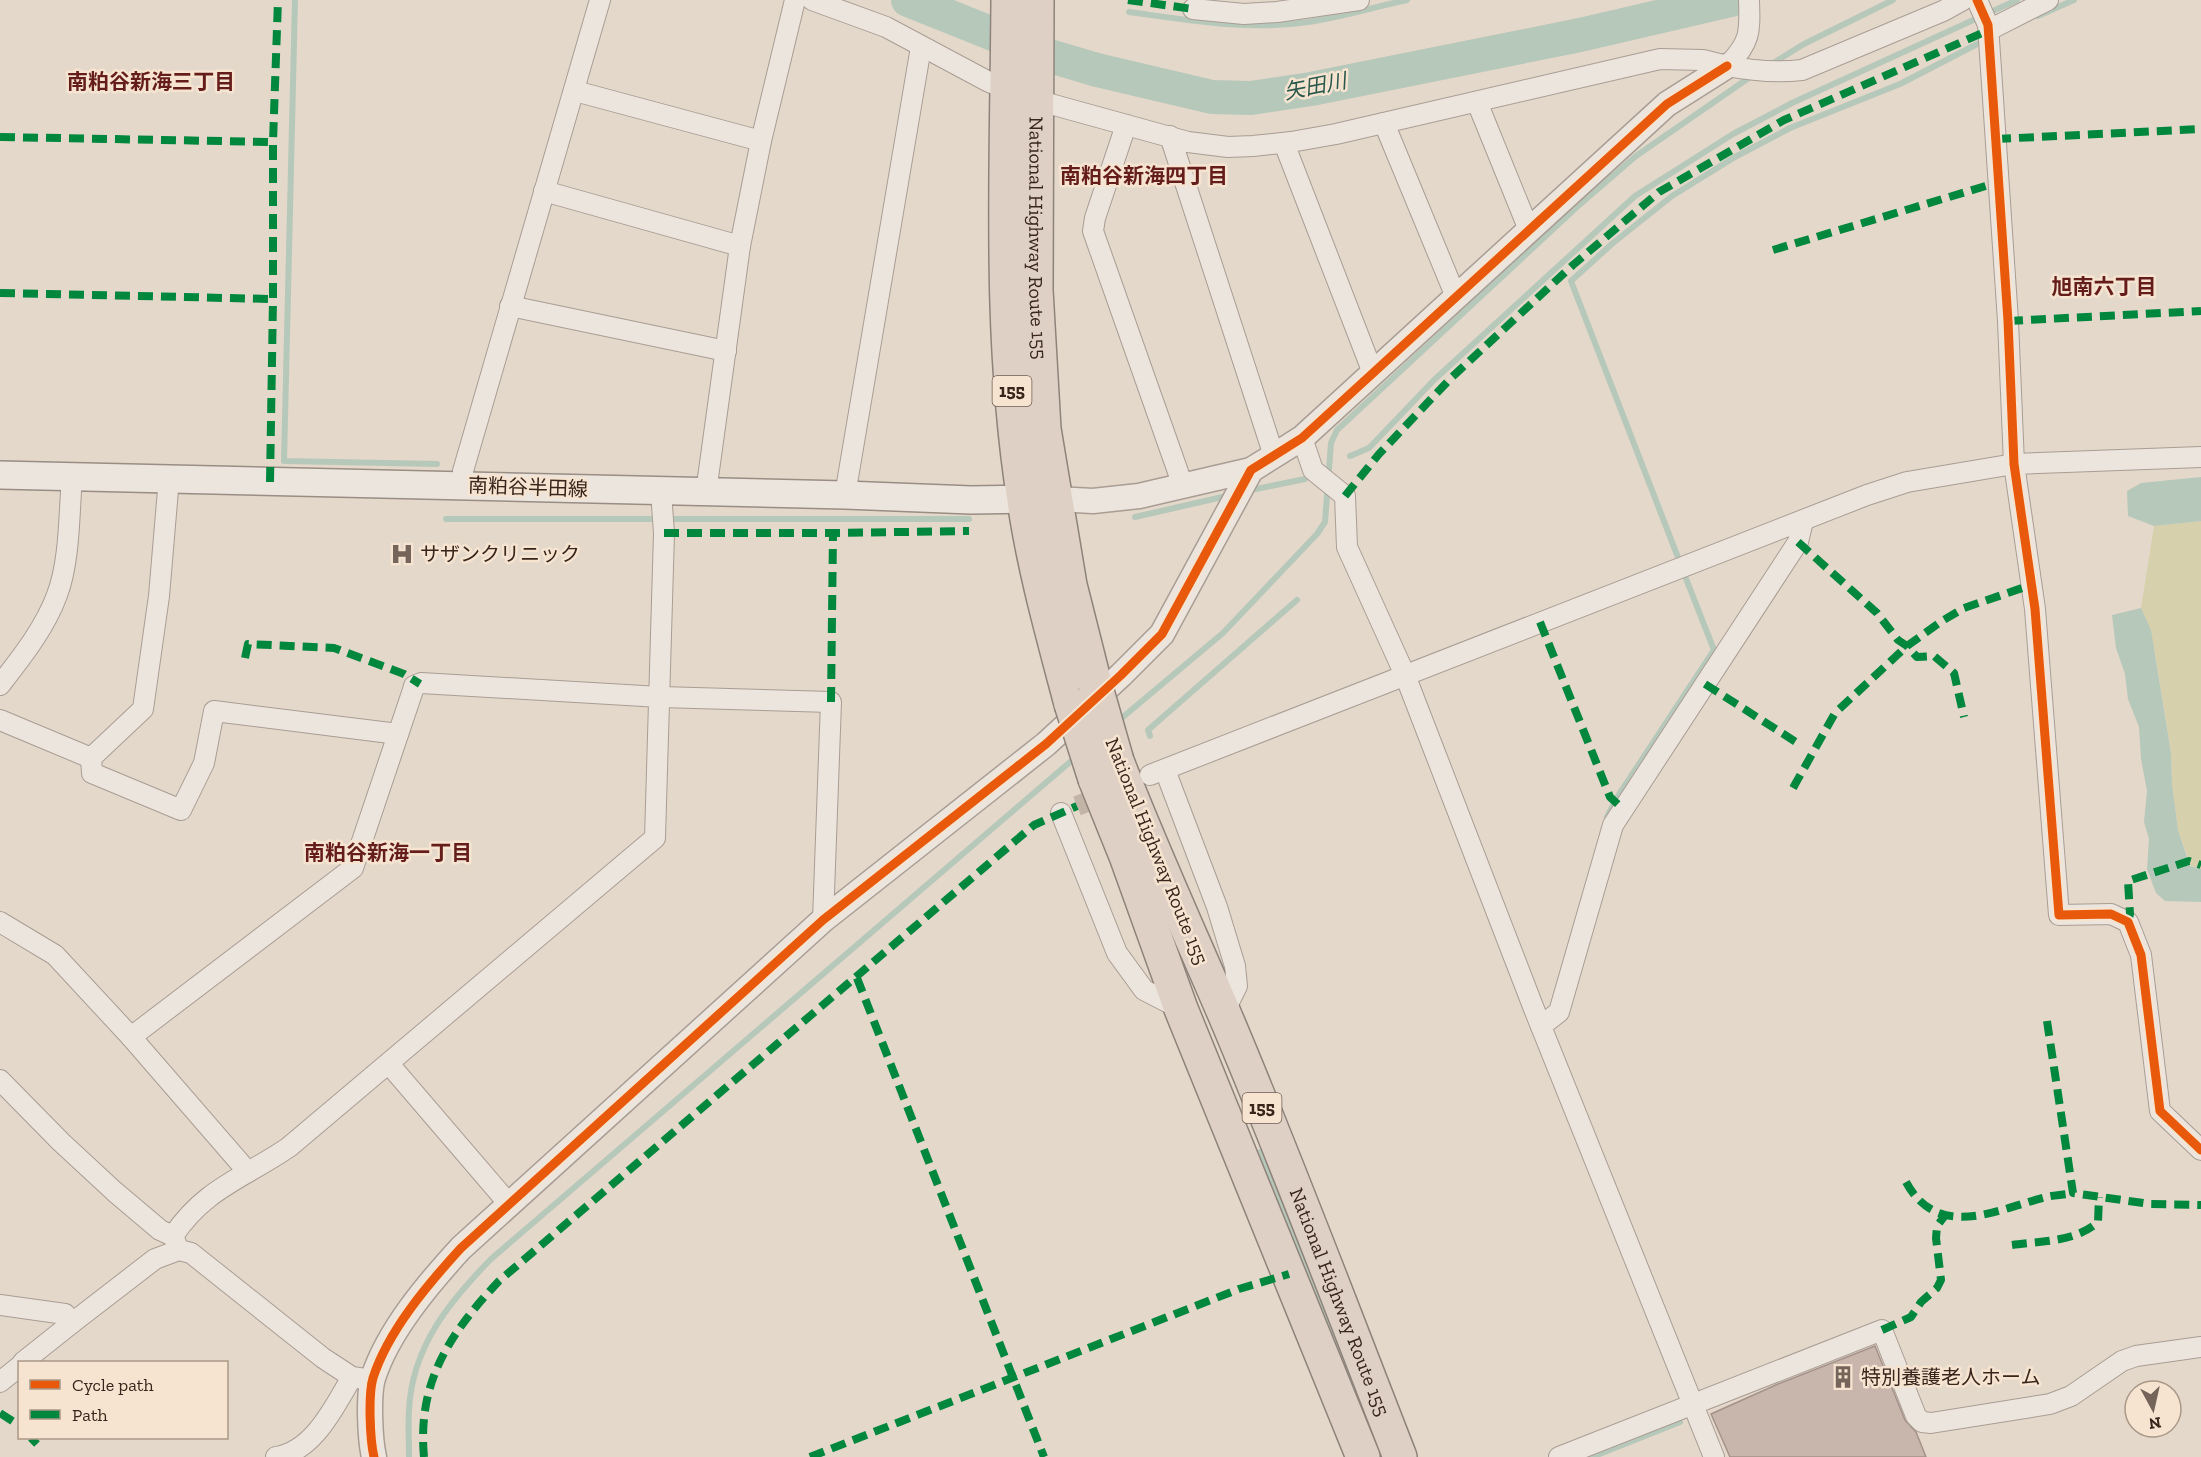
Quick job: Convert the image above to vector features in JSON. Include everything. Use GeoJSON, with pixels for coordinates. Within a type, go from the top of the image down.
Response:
{"type":"FeatureCollection","features":[{"type":"Feature","properties":{"kind":"highway","name":"National Highway Route 155"},"geometry":{"type":"LineString","coordinates":[[1022,3],[1022,86],[1009,348],[1024,499],[1042,595],[1083,694],[1106,770],[1126,856],[1181,1009],[1363,1457]]}},
{"type":"Feature","properties":{"kind":"highway","name":"National Highway Route 155"},"geometry":{"type":"LineString","coordinates":[[1022,86],[1044,429],[1070,585],[1083,694]]}},
{"type":"Feature","properties":{"kind":"highway","name":"National Highway Route 155"},"geometry":{"type":"LineString","coordinates":[[1106,770],[1150,844],[1224,1012],[1330,1275],[1400,1457]]}},
{"type":"Feature","properties":{"kind":"main road","name":"南粕谷半田線"},"geometry":{"type":"LineString","coordinates":[[0,475],[463,485],[971,500],[1056,499]]}},
{"type":"Feature","properties":{"kind":"street"},"geometry":{"type":"LineString","coordinates":[[463,485],[463,471],[600,0]]}},
{"type":"Feature","properties":{"kind":"street"},"geometry":{"type":"LineString","coordinates":[[706,492],[740,246],[761,141],[795,0]]}},
{"type":"Feature","properties":{"kind":"street"},"geometry":{"type":"LineString","coordinates":[[812,0],[886,27],[990,82],[1022,86],[1126,125],[1206,146],[1228,147],[1284,143],[1336,134],[1660,59],[1703,60],[1770,72],[1802,70],[1973,1],[1989,28],[2008,321],[2014,464],[2035,609],[2059,915],[2111,914],[2128,922],[2141,955],[2160,1111],[2201,1150]]}},
{"type":"Feature","properties":{"kind":"street"},"geometry":{"type":"LineString","coordinates":[[1192,9],[1244,14],[1277,12],[1359,0]]}},
{"type":"Feature","properties":{"kind":"street"},"geometry":{"type":"LineString","coordinates":[[1056,499],[1094,501],[1139,496],[1251,470],[1302,438],[1667,104],[1727,66],[1743,50],[1750,27],[1749,0]]}},
{"type":"Feature","properties":{"kind":"street"},"geometry":{"type":"LineString","coordinates":[[1989,28],[2048,0]]}},
{"type":"Feature","properties":{"kind":"street"},"geometry":{"type":"LineString","coordinates":[[845,495],[921,47]]}},
{"type":"Feature","properties":{"kind":"street"},"geometry":{"type":"LineString","coordinates":[[574,91],[761,141]]}},
{"type":"Feature","properties":{"kind":"street"},"geometry":{"type":"LineString","coordinates":[[1477,102],[1529,230]]}},
{"type":"Feature","properties":{"kind":"street"},"geometry":{"type":"LineString","coordinates":[[1384,123],[1456,297]]}},
{"type":"Feature","properties":{"kind":"street"},"geometry":{"type":"LineString","coordinates":[[1126,125],[1095,218],[1093,231],[1183,486]]}},
{"type":"Feature","properties":{"kind":"street"},"geometry":{"type":"LineString","coordinates":[[1170,136],[1274,456]]}},
{"type":"Feature","properties":{"kind":"street"},"geometry":{"type":"LineString","coordinates":[[1284,143],[1373,373]]}},
{"type":"Feature","properties":{"kind":"street"},"geometry":{"type":"LineString","coordinates":[[544,191],[740,246]]}},
{"type":"Feature","properties":{"kind":"street"},"geometry":{"type":"LineString","coordinates":[[510,306],[726,351]]}},
{"type":"Feature","properties":{"kind":"street"},"geometry":{"type":"LineString","coordinates":[[1302,438],[1313,470],[1345,496],[1347,547],[1405,675],[1541,1026],[1714,1457]]}},
{"type":"Feature","properties":{"kind":"street"},"geometry":{"type":"LineString","coordinates":[[1224,1012],[1237,986],[1238,979],[1232,955],[1217,907],[1157,773],[1867,495],[1907,482],[2014,464],[2201,457]]}},
{"type":"Feature","properties":{"kind":"street"},"geometry":{"type":"LineString","coordinates":[[276,1457],[292,1453],[312,1437],[337,1403],[385,1350],[432,1280],[461,1248],[823,920],[1046,744],[1162,634],[1251,470]]}},
{"type":"Feature","properties":{"kind":"street"},"geometry":{"type":"LineString","coordinates":[[0,685],[20,660],[58,594],[67,545],[72,476]]}},
{"type":"Feature","properties":{"kind":"street"},"geometry":{"type":"LineString","coordinates":[[91,758],[143,710],[159,596],[169,478]]}},
{"type":"Feature","properties":{"kind":"street"},"geometry":{"type":"LineString","coordinates":[[24,1361],[176,1243],[182,1222],[202,1200],[289,1147],[655,838],[664,533],[661,492]]}},
{"type":"Feature","properties":{"kind":"street"},"geometry":{"type":"LineString","coordinates":[[1541,1026],[1558,1012],[1612,825],[1798,542],[1803,521]]}},
{"type":"Feature","properties":{"kind":"street"},"geometry":{"type":"LineString","coordinates":[[130,1037],[353,868],[414,687],[421,683],[660,697],[831,702],[823,920]]}},
{"type":"Feature","properties":{"kind":"street"},"geometry":{"type":"LineString","coordinates":[[91,758],[92,773],[181,810],[204,763],[214,711],[398,734]]}},
{"type":"Feature","properties":{"kind":"street"},"geometry":{"type":"LineString","coordinates":[[0,720],[91,758]]}},
{"type":"Feature","properties":{"kind":"street"},"geometry":{"type":"LineString","coordinates":[[1061,813],[1111,943],[1117,953],[1144,990],[1181,1009]]}},
{"type":"Feature","properties":{"kind":"street"},"geometry":{"type":"LineString","coordinates":[[0,922],[55,955],[248,1172]]}},
{"type":"Feature","properties":{"kind":"street"},"geometry":{"type":"LineString","coordinates":[[389,1064],[509,1204]]}},
{"type":"Feature","properties":{"kind":"street"},"geometry":{"type":"LineString","coordinates":[[0,1080],[60,1142],[160,1230],[323,1358],[362,1378]]}},
{"type":"Feature","properties":{"kind":"street"},"geometry":{"type":"LineString","coordinates":[[0,1305],[65,1314],[72,1323]]}},
{"type":"Feature","properties":{"kind":"street"},"geometry":{"type":"LineString","coordinates":[[1559,1457],[1882,1330],[1916,1416],[1922,1422],[1931,1423],[2050,1404],[2071,1396],[2122,1361],[2136,1356],[2201,1347]]}},
{"type":"Feature","properties":{"kind":"street"},"geometry":{"type":"LineString","coordinates":[[0,1382],[18,1368]]}},
{"type":"Feature","properties":{"kind":"street"},"geometry":{"type":"LineString","coordinates":[[362,1378],[374,1457]]}},
{"type":"Feature","properties":{"kind":"shaded area"},"geometry":{"type":"Polygon","coordinates":[[[2201,477],[2201,521],[2154,526],[2128,516],[2127,491],[2141,483],[2201,477]]]}},
{"type":"Feature","properties":{"kind":"shaded area"},"geometry":{"type":"Polygon","coordinates":[[[2201,521],[2201,869],[2191,866],[2178,830],[2172,784],[2171,752],[2155,653],[2141,608],[2154,526],[2201,521]]]}},
{"type":"Feature","properties":{"kind":"shaded area"},"geometry":{"type":"Polygon","coordinates":[[[2141,608],[2151,630],[2171,753],[2172,784],[2178,830],[2190,866],[2201,869],[2201,902],[2165,901],[2156,893],[2147,869],[2149,839],[2144,822],[2147,791],[2141,759],[2139,727],[2128,699],[2125,674],[2116,648],[2112,615],[2141,608]]]}},
{"type":"Feature","properties":{"kind":"building","name":"特別養護老人ホーム"},"geometry":{"type":"Polygon","coordinates":[[[1875,1346],[1905,1420],[1916,1432],[1926,1457],[1730,1457],[1711,1414],[1778,1384],[1875,1346]]]}},
{"type":"Feature","properties":{"kind":"waterway"},"geometry":{"type":"LineString","coordinates":[[295,0],[284,461],[437,464]]}},
{"type":"Feature","properties":{"kind":"waterway","name":"矢田川"},"geometry":{"type":"LineString","coordinates":[[908,0],[1043,54],[1097,70],[1212,97],[1251,98],[1311,89],[1580,35],[1731,0]]}},
{"type":"Feature","properties":{"kind":"waterway"},"geometry":{"type":"LineString","coordinates":[[1129,12],[1196,21],[1263,25],[1308,22],[1407,0]]}},
{"type":"Feature","properties":{"kind":"waterway"},"geometry":{"type":"LineString","coordinates":[[1770,65],[1804,44],[1893,0]]}},
{"type":"Feature","properties":{"kind":"waterway"},"geometry":{"type":"LineString","coordinates":[[1350,456],[1369,448],[1434,380],[1635,196],[1733,134],[1792,103],[2017,0]]}},
{"type":"Feature","properties":{"kind":"waterway"},"geometry":{"type":"LineString","coordinates":[[2038,16],[2074,0]]}},
{"type":"Feature","properties":{"kind":"waterway"},"geometry":{"type":"LineString","coordinates":[[1679,560],[1571,281],[1613,243],[1672,196],[1735,157],[1790,128],[1900,84],[1985,40]]}},
{"type":"Feature","properties":{"kind":"waterway"},"geometry":{"type":"LineString","coordinates":[[1117,722],[1223,633],[1317,534],[1325,522],[1331,443],[1337,430],[1578,206],[1636,156],[1753,75]]}},
{"type":"Feature","properties":{"kind":"waterway"},"geometry":{"type":"LineString","coordinates":[[1246,491],[1305,479]]}},
{"type":"Feature","properties":{"kind":"waterway"},"geometry":{"type":"LineString","coordinates":[[1135,517],[1231,495]]}},
{"type":"Feature","properties":{"kind":"waterway"},"geometry":{"type":"LineString","coordinates":[[446,519],[969,519]]}},
{"type":"Feature","properties":{"kind":"waterway"},"geometry":{"type":"LineString","coordinates":[[1607,817],[1618,796],[1714,650],[1685,576]]}},
{"type":"Feature","properties":{"kind":"waterway"},"geometry":{"type":"LineString","coordinates":[[1150,736],[1148,730],[1297,600]]}},
{"type":"Feature","properties":{"kind":"waterway"},"geometry":{"type":"LineString","coordinates":[[409,1457],[412,1387],[425,1346],[447,1309],[491,1259],[1077,756]]}},
{"type":"Feature","properties":{"kind":"waterway"},"geometry":{"type":"LineString","coordinates":[[1260,1152],[1371,1434]]}},
{"type":"Feature","properties":{"kind":"waterway"},"geometry":{"type":"LineString","coordinates":[[1592,1457],[1680,1422]]}},
{"type":"Feature","properties":{"kind":"waterway"},"geometry":{"type":"LineString","coordinates":[[1375,1444],[1381,1457]]}},
{"type":"Feature","properties":{"kind":"tunnel"},"geometry":{"type":"LineString","coordinates":[[1077,806],[1111,792]]}},
{"type":"Feature","properties":{"kind":"marked path"},"geometry":{"type":"LineString","coordinates":[[270,482],[273,142],[278,0]]}},
{"type":"Feature","properties":{"kind":"marked path"},"geometry":{"type":"LineString","coordinates":[[1128,0],[1193,9]]}},
{"type":"Feature","properties":{"kind":"marked path"},"geometry":{"type":"LineString","coordinates":[[1345,496],[1379,454],[1451,378],[1573,265],[1659,192],[1784,120],[1989,30]]}},
{"type":"Feature","properties":{"kind":"marked path"},"geometry":{"type":"LineString","coordinates":[[1996,139],[2201,129]]}},
{"type":"Feature","properties":{"kind":"marked path"},"geometry":{"type":"LineString","coordinates":[[0,137],[273,142]]}},
{"type":"Feature","properties":{"kind":"marked path"},"geometry":{"type":"LineString","coordinates":[[1773,250],[1999,182]]}},
{"type":"Feature","properties":{"kind":"marked path"},"geometry":{"type":"LineString","coordinates":[[0,293],[273,299]]}},
{"type":"Feature","properties":{"kind":"marked path"},"geometry":{"type":"LineString","coordinates":[[2008,321],[2201,311]]}},
{"type":"Feature","properties":{"kind":"marked path"},"geometry":{"type":"LineString","coordinates":[[664,533],[969,531]]}},
{"type":"Feature","properties":{"kind":"marked path"},"geometry":{"type":"LineString","coordinates":[[831,702],[833,533]]}},
{"type":"Feature","properties":{"kind":"marked path"},"geometry":{"type":"LineString","coordinates":[[1798,542],[1877,613],[1898,640],[1917,657],[1934,656],[1954,673],[1964,717]]}},
{"type":"Feature","properties":{"kind":"marked path"},"geometry":{"type":"LineString","coordinates":[[1793,788],[1835,713],[1907,646],[1964,608],[2031,585]]}},
{"type":"Feature","properties":{"kind":"marked path"},"geometry":{"type":"LineString","coordinates":[[1540,622],[1610,797],[1623,809]]}},
{"type":"Feature","properties":{"kind":"marked path"},"geometry":{"type":"LineString","coordinates":[[245,658],[248,644],[334,648],[404,674],[420,684]]}},
{"type":"Feature","properties":{"kind":"marked path"},"geometry":{"type":"LineString","coordinates":[[1705,684],[1796,742]]}},
{"type":"Feature","properties":{"kind":"marked path"},"geometry":{"type":"LineString","coordinates":[[424,1457],[423,1430],[426,1405],[440,1360],[466,1320],[499,1281],[1034,825],[1077,806]]}},
{"type":"Feature","properties":{"kind":"marked path"},"geometry":{"type":"LineString","coordinates":[[2128,922],[2130,914],[2128,881],[2189,861],[2201,865]]}},
{"type":"Feature","properties":{"kind":"marked path"},"geometry":{"type":"LineString","coordinates":[[857,978],[1044,1457]]}},
{"type":"Feature","properties":{"kind":"marked path"},"geometry":{"type":"LineString","coordinates":[[2047,1021],[2073,1193],[2150,1204],[2201,1205]]}},
{"type":"Feature","properties":{"kind":"marked path"},"geometry":{"type":"LineString","coordinates":[[1906,1182],[1919,1200],[1934,1211],[1951,1216],[1988,1214],[2046,1197],[2073,1193]]}},
{"type":"Feature","properties":{"kind":"marked path"},"geometry":{"type":"LineString","coordinates":[[2012,1245],[2058,1240],[2089,1229],[2098,1222],[2099,1197]]}},
{"type":"Feature","properties":{"kind":"marked path"},"geometry":{"type":"LineString","coordinates":[[1882,1330],[1911,1317],[1921,1302],[1937,1288],[1941,1280],[1936,1238],[1937,1226],[1946,1214]]}},
{"type":"Feature","properties":{"kind":"marked path"},"geometry":{"type":"LineString","coordinates":[[810,1457],[1239,1289],[1289,1274]]}},
{"type":"Feature","properties":{"kind":"marked path"},"geometry":{"type":"LineString","coordinates":[[0,1413],[18,1425]]}},
{"type":"Feature","properties":{"kind":"marked path"},"geometry":{"type":"LineString","coordinates":[[32,1439],[37,1444]]}},
{"type":"Feature","properties":{"kind":"cycle path"},"geometry":{"type":"LineString","coordinates":[[1977,0],[1988,25],[2008,321],[2014,464],[2035,609],[2059,915],[2111,914],[2128,922],[2141,955],[2160,1111],[2201,1150]]}},
{"type":"Feature","properties":{"kind":"cycle path"},"geometry":{"type":"LineString","coordinates":[[374,1457],[370,1395],[380,1360],[410,1309],[461,1248],[823,920],[1046,744],[1121,675],[1162,634],[1251,470],[1302,438],[1667,104],[1727,66]]}},
{"type":"Feature","properties":{"kind":"place","name":"サザンクリニック"},"geometry":{"type":"Point","coordinates":[402,554]}},
{"type":"Feature","properties":{"kind":"place","name":"特別養護老人ホーム"},"geometry":{"type":"Point","coordinates":[1843,1377]}},
{"type":"Feature","properties":{"kind":"district","name":"南粕谷新海三丁目"},"geometry":{"type":"Point","coordinates":[151,81]}},
{"type":"Feature","properties":{"kind":"district","name":"南粕谷新海四丁目"},"geometry":{"type":"Point","coordinates":[1144,175]}},
{"type":"Feature","properties":{"kind":"district","name":"旭南六丁目"},"geometry":{"type":"Point","coordinates":[2104,286]}},
{"type":"Feature","properties":{"kind":"district","name":"南粕谷新海一丁目"},"geometry":{"type":"Point","coordinates":[388,852]}}]}
